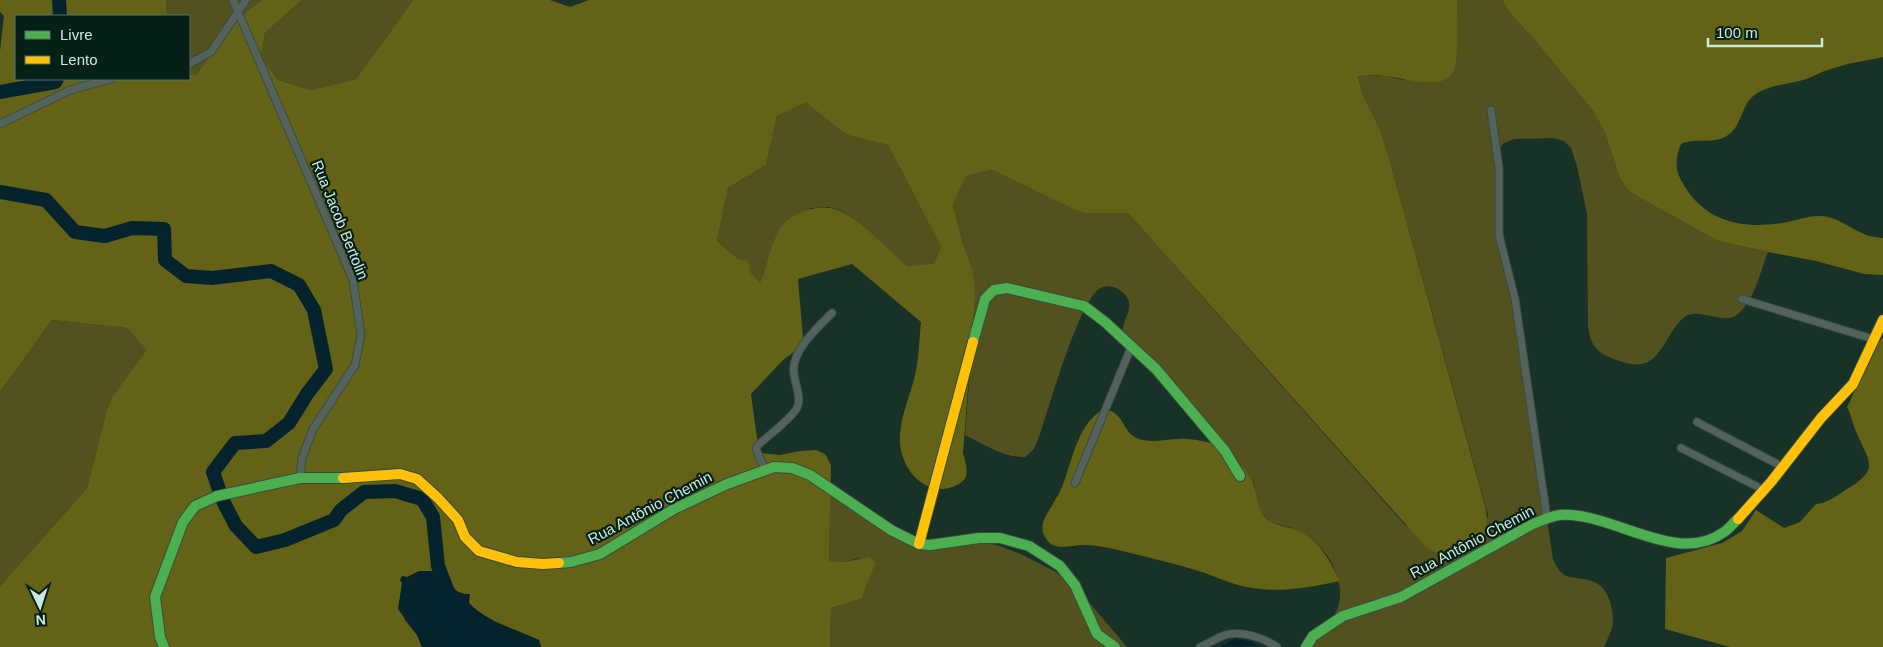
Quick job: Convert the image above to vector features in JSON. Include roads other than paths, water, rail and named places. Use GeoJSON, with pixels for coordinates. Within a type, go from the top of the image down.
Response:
{"type":"FeatureCollection","features":[{"type":"Feature","properties":{"kind":"street","name":"Rua Jacob Bertolin"},"geometry":{"type":"LineString","coordinates":[[233,0],[353,280],[361,335],[355,365],[313,429],[302,458],[300,478]]}},
{"type":"Feature","properties":{"kind":"street"},"geometry":{"type":"LineString","coordinates":[[190,63],[210,52],[246,0]]}},
{"type":"Feature","properties":{"kind":"street"},"geometry":{"type":"LineString","coordinates":[[0,124],[70,90],[107,80]]}},
{"type":"Feature","properties":{"kind":"street"},"geometry":{"type":"LineString","coordinates":[[1491,110],[1499,168],[1499,235],[1514,299],[1547,518]]}},
{"type":"Feature","properties":{"kind":"street"},"geometry":{"type":"LineString","coordinates":[[920,544],[968,359],[988,294],[997,289],[1007,288],[1084,306],[1132,345],[1169,384],[1225,451],[1240,476]]}},
{"type":"Feature","properties":{"kind":"street"},"geometry":{"type":"LineString","coordinates":[[1742,299],[1873,339]]}},
{"type":"Feature","properties":{"kind":"street"},"geometry":{"type":"LineString","coordinates":[[765,470],[756,449],[758,445],[797,410],[799,398],[793,371],[794,364],[812,333],[832,313]]}},
{"type":"Feature","properties":{"kind":"street","name":"Rua Antônio Chemin"},"geometry":{"type":"LineString","coordinates":[[1306,647],[1313,636],[1343,616],[1401,597],[1547,518],[1560,515],[1577,516],[1606,522],[1669,542],[1688,544],[1705,541],[1723,533],[1764,490],[1821,418],[1853,384],[1883,320]]}},
{"type":"Feature","properties":{"kind":"street"},"geometry":{"type":"LineString","coordinates":[[1075,483],[1132,345]]}},
{"type":"Feature","properties":{"kind":"street"},"geometry":{"type":"LineString","coordinates":[[1697,422],[1783,467]]}},
{"type":"Feature","properties":{"kind":"street"},"geometry":{"type":"LineString","coordinates":[[1681,448],[1764,490]]}},
{"type":"Feature","properties":{"kind":"street","name":"Rua Antônio Chemin"},"geometry":{"type":"LineString","coordinates":[[164,647],[160,637],[155,597],[183,522],[196,506],[209,498],[300,478],[360,478],[400,474],[416,479],[438,498],[458,520],[465,537],[479,551],[517,562],[543,564],[570,562],[600,554],[674,509],[727,484],[774,467],[792,468],[810,475],[892,530],[920,544],[930,545],[979,538],[1000,538],[1029,546],[1060,566],[1075,585],[1097,634],[1115,647]]}},
{"type":"Feature","properties":{"kind":"street"},"geometry":{"type":"LineString","coordinates":[[1200,647],[1225,635],[1238,632],[1270,642],[1277,647]]}},
{"type":"Feature","properties":{"kind":"water"},"geometry":{"type":"Polygon","coordinates":[[[419,571],[435,571],[441,578],[450,579],[452,586],[457,591],[470,594],[469,603],[476,610],[539,640],[541,647],[422,647],[417,635],[398,609],[402,583],[400,580],[402,576],[407,577],[419,571]]]}},
{"type":"Feature","properties":{"kind":"water"},"geometry":{"type":"Polygon","coordinates":[[[1234,639],[1250,641],[1257,646],[1220,647],[1234,639]]]}},
{"type":"Feature","properties":{"kind":"waterway"},"geometry":{"type":"LineString","coordinates":[[59,0],[60,15]]}},
{"type":"Feature","properties":{"kind":"waterway"},"geometry":{"type":"LineString","coordinates":[[0,92],[55,82],[56,80]]}},
{"type":"Feature","properties":{"kind":"waterway"},"geometry":{"type":"LineString","coordinates":[[0,192],[46,200],[75,232],[105,236],[132,228],[164,229],[165,260],[186,276],[212,278],[271,271],[299,285],[314,310],[326,369],[307,394],[289,423],[266,441],[235,443],[213,472],[223,501],[236,526],[256,547],[285,540],[334,520],[341,510],[364,492],[395,491],[422,499],[433,517],[438,566],[450,597]]}}]}
